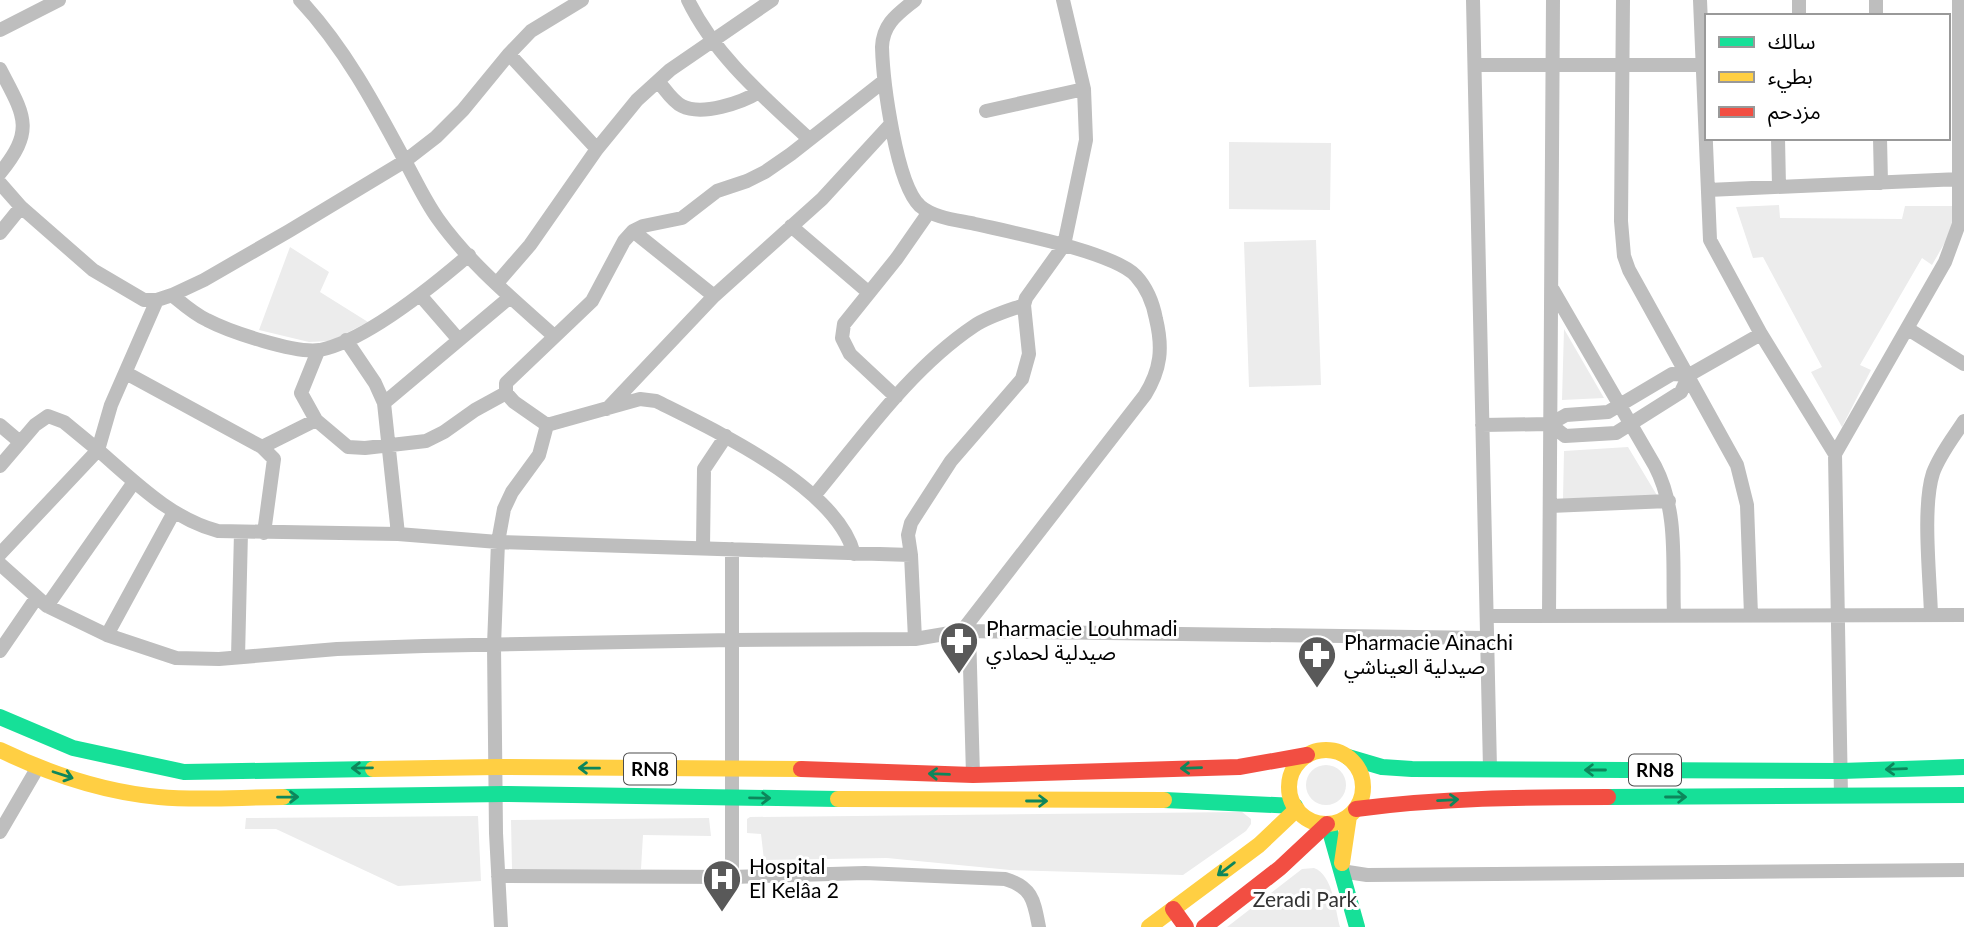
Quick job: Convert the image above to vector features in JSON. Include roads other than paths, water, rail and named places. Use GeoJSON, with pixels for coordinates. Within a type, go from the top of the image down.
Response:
{"type":"FeatureCollection","features":[{"type":"Feature","properties":{"kind":"main road","name":"RN8"},"geometry":{"type":"LineString","coordinates":[[0,717],[73,748],[184,772],[496,766],[732,769],[1239,784],[1296,808],[1310,820],[1327,824],[1339,821],[1352,812],[1411,786],[1490,769],[1841,771],[1964,766]]}},
{"type":"Feature","properties":{"kind":"main road","name":"RN8"},"geometry":{"type":"LineString","coordinates":[[0,750],[38,767],[119,791],[153,797],[208,799],[585,795],[975,801],[1239,784],[1307,755],[1328,750],[1382,767],[1411,786],[1491,797],[1964,795]]}},
{"type":"Feature","properties":{"kind":"main road"},"geometry":{"type":"LineString","coordinates":[[1149,927],[1259,845],[1296,808],[1290,796],[1289,784],[1298,762],[1307,755]]}},
{"type":"Feature","properties":{"kind":"main road"},"geometry":{"type":"LineString","coordinates":[[1341,871],[1352,812],[1361,799],[1363,787],[1356,765],[1348,757]]}},
{"type":"Feature","properties":{"kind":"main road"},"geometry":{"type":"LineString","coordinates":[[682,769],[685,798]]}},
{"type":"Feature","properties":{"kind":"main road"},"geometry":{"type":"LineString","coordinates":[[1204,927],[1280,868],[1327,824],[1357,927]]}},
{"type":"Feature","properties":{"kind":"main road"},"geometry":{"type":"LineString","coordinates":[[1259,845],[1280,868]]}},
{"type":"Feature","properties":{"kind":"main road"},"geometry":{"type":"LineString","coordinates":[[1173,909],[1186,927]]}},
{"type":"Feature","properties":{"kind":"street"},"geometry":{"type":"LineString","coordinates":[[0,30],[59,0]]}},
{"type":"Feature","properties":{"kind":"street"},"geometry":{"type":"LineString","coordinates":[[300,0],[325,27],[348,59],[439,220],[510,297],[554,336]]}},
{"type":"Feature","properties":{"kind":"street"},"geometry":{"type":"LineString","coordinates":[[0,183],[21,207],[93,270],[144,300],[157,300],[204,280],[405,161],[436,137],[463,110],[531,31],[582,0]]}},
{"type":"Feature","properties":{"kind":"street"},"geometry":{"type":"LineString","coordinates":[[688,0],[727,58],[758,92],[809,139]]}},
{"type":"Feature","properties":{"kind":"street"},"geometry":{"type":"LineString","coordinates":[[497,283],[530,245],[597,149],[637,100],[670,70],[772,0]]}},
{"type":"Feature","properties":{"kind":"street"},"geometry":{"type":"LineString","coordinates":[[915,0],[892,18],[882,35],[890,125],[906,182],[914,199],[929,212],[1064,245],[1124,267],[1142,283],[1154,309],[1161,347],[1158,370],[1144,395],[966,631],[973,775]]}},
{"type":"Feature","properties":{"kind":"street"},"geometry":{"type":"LineString","coordinates":[[915,639],[908,536],[911,523],[951,461],[1022,379],[1029,354],[1024,305],[1026,298],[1064,245],[1086,140],[1084,89],[1063,0]]}},
{"type":"Feature","properties":{"kind":"street"},"geometry":{"type":"LineString","coordinates":[[1473,0],[1490,769]]}},
{"type":"Feature","properties":{"kind":"street"},"geometry":{"type":"LineString","coordinates":[[1549,616],[1553,0]]}},
{"type":"Feature","properties":{"kind":"street"},"geometry":{"type":"LineString","coordinates":[[1623,0],[1621,221],[1624,257],[1640,291],[1733,456],[1743,485],[1749,542],[1751,615]]}},
{"type":"Feature","properties":{"kind":"street"},"geometry":{"type":"LineString","coordinates":[[1700,0],[1705,115]]}},
{"type":"Feature","properties":{"kind":"street"},"geometry":{"type":"LineString","coordinates":[[1835,454],[1908,329],[1952,244],[1959,224],[1959,0]]}},
{"type":"Feature","properties":{"kind":"street"},"geometry":{"type":"LineString","coordinates":[[509,54],[597,149]]}},
{"type":"Feature","properties":{"kind":"street"},"geometry":{"type":"LineString","coordinates":[[1475,65],[1703,65]]}},
{"type":"Feature","properties":{"kind":"street"},"geometry":{"type":"LineString","coordinates":[[0,69],[18,106],[24,133],[16,152],[0,173]]}},
{"type":"Feature","properties":{"kind":"street"},"geometry":{"type":"LineString","coordinates":[[547,425],[514,402],[506,393],[506,383],[592,301],[624,241],[633,231],[643,226],[682,218],[717,191],[765,172],[884,80]]}},
{"type":"Feature","properties":{"kind":"street"},"geometry":{"type":"LineString","coordinates":[[657,82],[677,102],[694,109],[727,106],[758,92]]}},
{"type":"Feature","properties":{"kind":"street"},"geometry":{"type":"LineString","coordinates":[[986,111],[1084,89]]}},
{"type":"Feature","properties":{"kind":"street"},"geometry":{"type":"LineString","coordinates":[[607,408],[714,296],[822,199],[890,125]]}},
{"type":"Feature","properties":{"kind":"street"},"geometry":{"type":"LineString","coordinates":[[1706,140],[1710,240],[1761,334],[1835,454],[1841,796]]}},
{"type":"Feature","properties":{"kind":"street"},"geometry":{"type":"LineString","coordinates":[[1778,140],[1779,187]]}},
{"type":"Feature","properties":{"kind":"street"},"geometry":{"type":"LineString","coordinates":[[1880,140],[1881,183]]}},
{"type":"Feature","properties":{"kind":"street"},"geometry":{"type":"LineString","coordinates":[[1708,190],[1960,179]]}},
{"type":"Feature","properties":{"kind":"street"},"geometry":{"type":"LineString","coordinates":[[0,233],[21,207]]}},
{"type":"Feature","properties":{"kind":"street"},"geometry":{"type":"LineString","coordinates":[[896,397],[850,354],[842,338],[844,324],[898,258],[929,212]]}},
{"type":"Feature","properties":{"kind":"street"},"geometry":{"type":"LineString","coordinates":[[791,226],[868,292]]}},
{"type":"Feature","properties":{"kind":"street"},"geometry":{"type":"LineString","coordinates":[[633,231],[714,296]]}},
{"type":"Feature","properties":{"kind":"street"},"geometry":{"type":"LineString","coordinates":[[172,295],[206,320],[277,344],[318,351],[346,340],[383,320],[433,286],[469,255]]}},
{"type":"Feature","properties":{"kind":"street"},"geometry":{"type":"LineString","coordinates":[[1551,288],[1662,479],[1669,501],[1674,615]]}},
{"type":"Feature","properties":{"kind":"street"},"geometry":{"type":"LineString","coordinates":[[419,295],[459,340]]}},
{"type":"Feature","properties":{"kind":"street"},"geometry":{"type":"LineString","coordinates":[[384,403],[510,297]]}},
{"type":"Feature","properties":{"kind":"street"},"geometry":{"type":"LineString","coordinates":[[0,554],[98,450],[111,405],[157,300]]}},
{"type":"Feature","properties":{"kind":"street"},"geometry":{"type":"LineString","coordinates":[[814,496],[896,397],[948,346],[975,325],[1024,305]]}},
{"type":"Feature","properties":{"kind":"street"},"geometry":{"type":"LineString","coordinates":[[1908,329],[1964,364]]}},
{"type":"Feature","properties":{"kind":"street"},"geometry":{"type":"LineString","coordinates":[[1482,425],[1550,424],[1566,415],[1608,412],[1672,374],[1689,375],[1761,334]]}},
{"type":"Feature","properties":{"kind":"street"},"geometry":{"type":"LineString","coordinates":[[346,340],[375,383],[384,403],[398,534]]}},
{"type":"Feature","properties":{"kind":"street"},"geometry":{"type":"LineString","coordinates":[[318,351],[301,393],[316,420],[348,447],[426,442],[506,393]]}},
{"type":"Feature","properties":{"kind":"street"},"geometry":{"type":"LineString","coordinates":[[126,373],[262,447],[274,459],[264,533]]}},
{"type":"Feature","properties":{"kind":"street"},"geometry":{"type":"LineString","coordinates":[[1550,424],[1565,436],[1616,433],[1681,392],[1689,375]]}},
{"type":"Feature","properties":{"kind":"street"},"geometry":{"type":"LineString","coordinates":[[547,425],[640,399],[656,401],[740,443],[814,496],[850,539],[854,554]]}},
{"type":"Feature","properties":{"kind":"street"},"geometry":{"type":"LineString","coordinates":[[0,466],[36,425],[48,416],[64,422],[134,482],[174,512],[198,526],[219,531],[398,534],[498,542],[911,555]]}},
{"type":"Feature","properties":{"kind":"street"},"geometry":{"type":"LineString","coordinates":[[262,447],[316,420]]}},
{"type":"Feature","properties":{"kind":"street"},"geometry":{"type":"LineString","coordinates":[[1931,615],[1929,499],[1933,475],[1940,457],[1964,421]]}},
{"type":"Feature","properties":{"kind":"street"},"geometry":{"type":"LineString","coordinates":[[0,425],[20,442]]}},
{"type":"Feature","properties":{"kind":"street"},"geometry":{"type":"LineString","coordinates":[[501,927],[494,645],[498,542],[504,509],[512,492],[539,455],[547,425]]}},
{"type":"Feature","properties":{"kind":"street"},"geometry":{"type":"LineString","coordinates":[[704,548],[704,469],[726,436]]}},
{"type":"Feature","properties":{"kind":"street"},"geometry":{"type":"LineString","coordinates":[[0,651],[134,482]]}},
{"type":"Feature","properties":{"kind":"street"},"geometry":{"type":"LineString","coordinates":[[1550,506],[1669,501]]}},
{"type":"Feature","properties":{"kind":"street"},"geometry":{"type":"LineString","coordinates":[[107,635],[174,512]]}},
{"type":"Feature","properties":{"kind":"street"},"geometry":{"type":"LineString","coordinates":[[238,657],[241,532]]}},
{"type":"Feature","properties":{"kind":"street"},"geometry":{"type":"LineString","coordinates":[[732,549],[732,877]]}},
{"type":"Feature","properties":{"kind":"street"},"geometry":{"type":"LineString","coordinates":[[0,564],[42,601],[107,635],[176,658],[219,659],[337,649],[732,640],[915,639],[966,631],[1487,638]]}},
{"type":"Feature","properties":{"kind":"street"},"geometry":{"type":"LineString","coordinates":[[1486,616],[1964,615]]}},
{"type":"Feature","properties":{"kind":"street"},"geometry":{"type":"LineString","coordinates":[[0,832],[38,767]]}},
{"type":"Feature","properties":{"kind":"street"},"geometry":{"type":"LineString","coordinates":[[1341,871],[1381,875],[1964,870]]}},
{"type":"Feature","properties":{"kind":"street"},"geometry":{"type":"LineString","coordinates":[[498,876],[732,877],[865,873],[1004,879],[1016,882],[1026,889],[1036,908],[1039,927]]}},
{"type":"Feature","properties":{"kind":"place","name":"Pharmacie Louhmadi صيدلية لحمادي"},"geometry":{"type":"Point","coordinates":[959,675]}},
{"type":"Feature","properties":{"kind":"place","name":"Pharmacie Ainachi صيدلية العيناشي"},"geometry":{"type":"Point","coordinates":[1317,689]}},
{"type":"Feature","properties":{"kind":"place","name":"Hospital El Kelâa 2"},"geometry":{"type":"Point","coordinates":[722,913]}},
{"type":"Feature","properties":{"kind":"park label","name":"Zeradi Park"},"geometry":{"type":"Point","coordinates":[1305,900]}}]}
